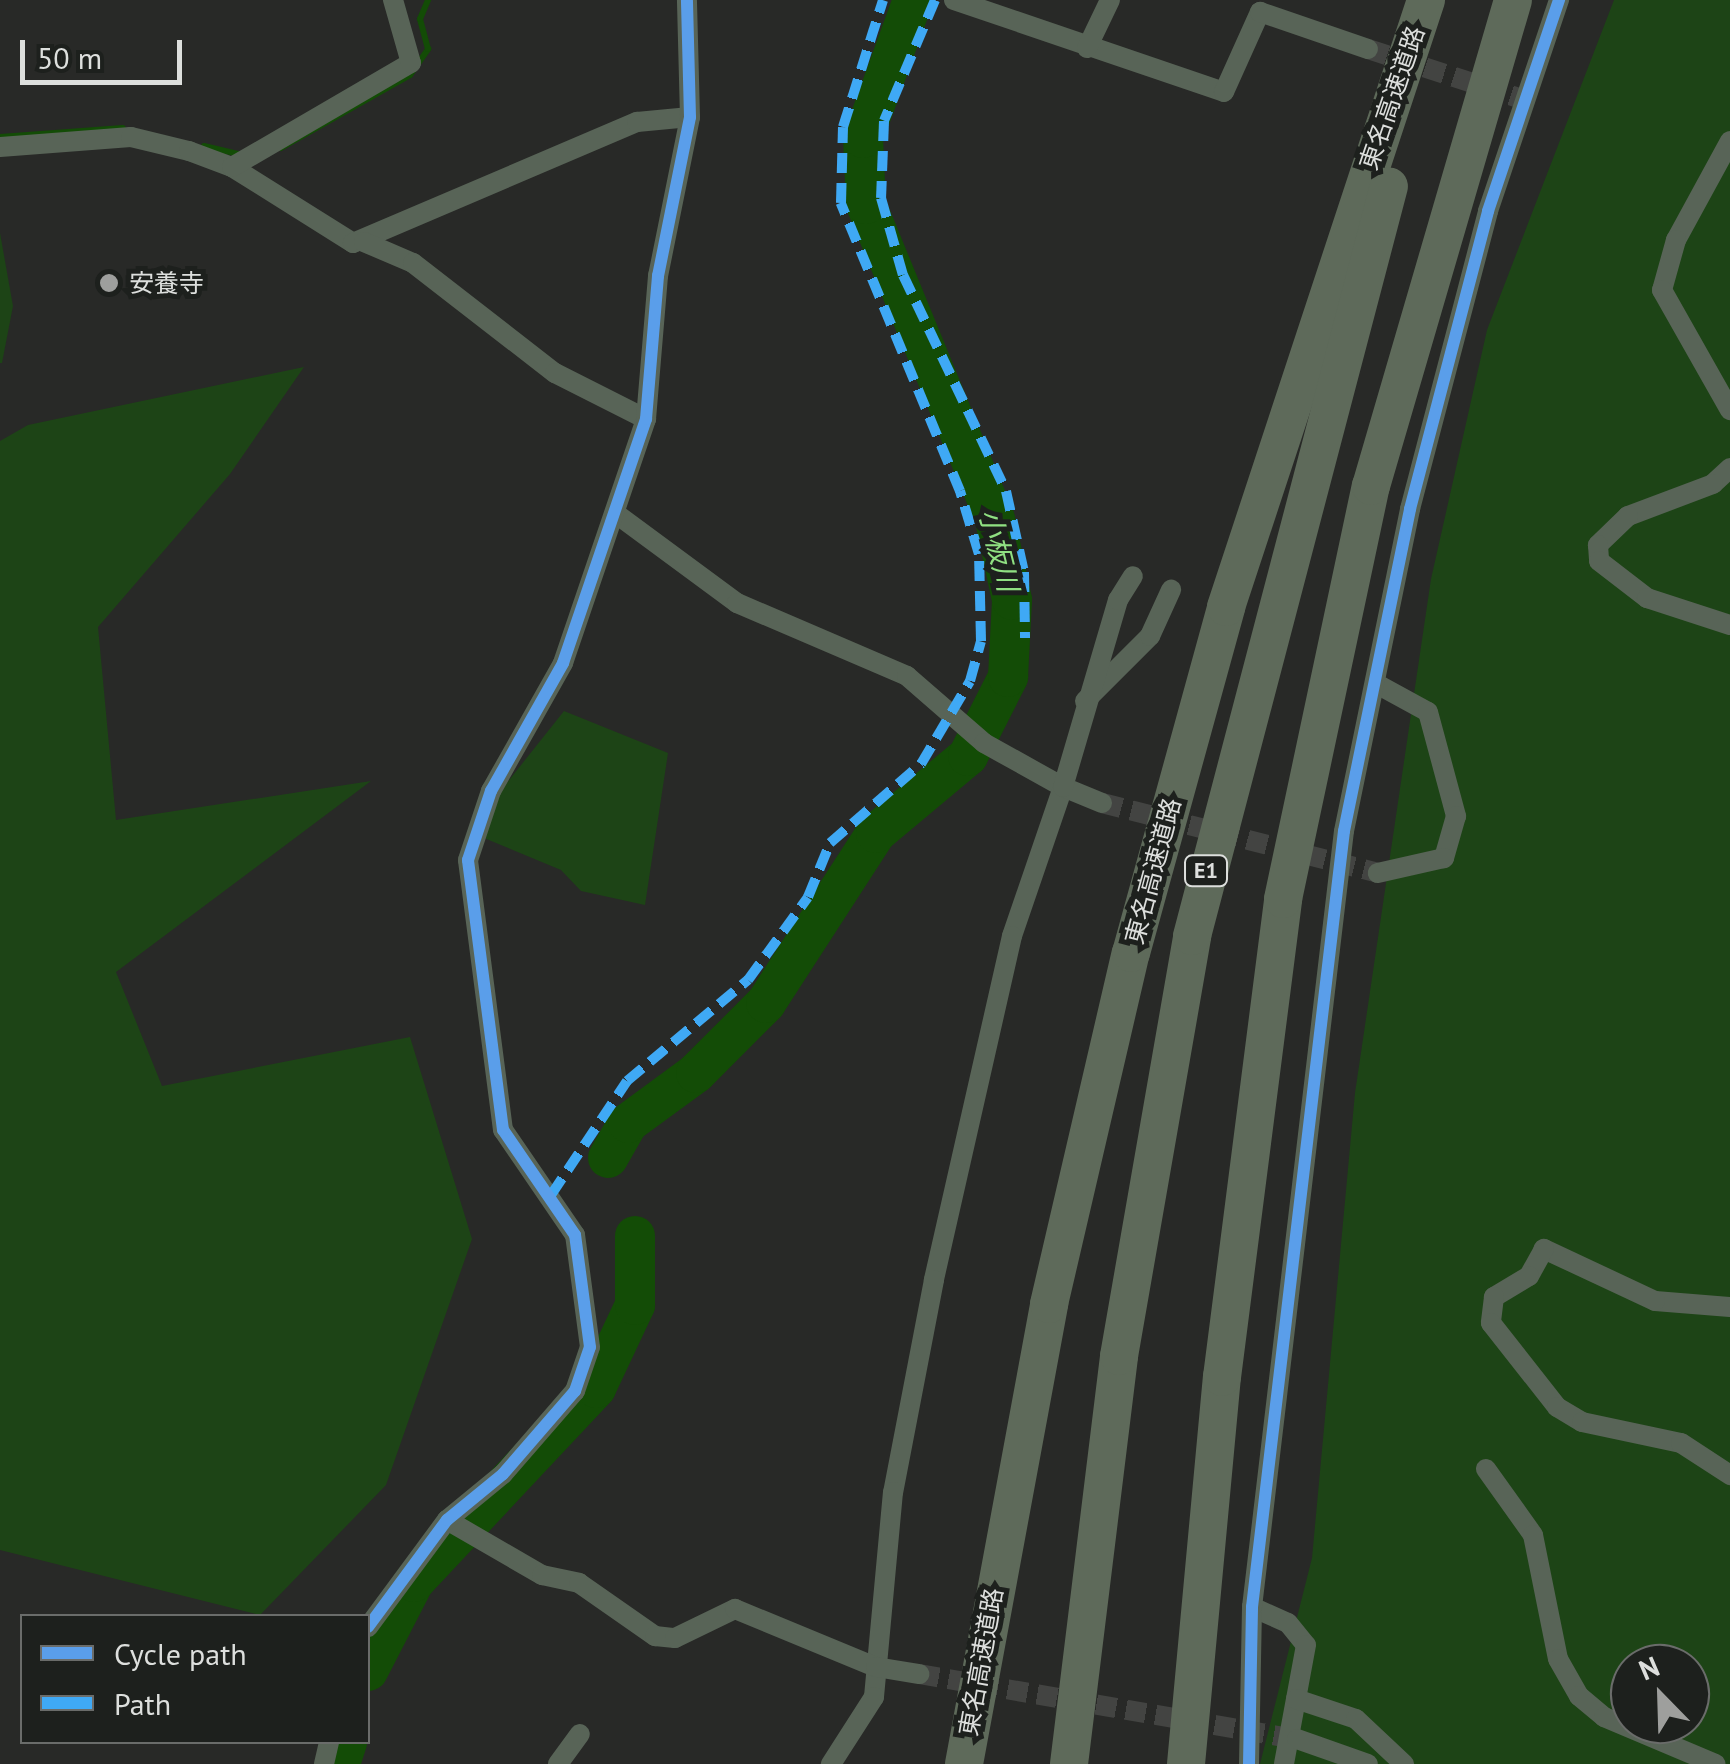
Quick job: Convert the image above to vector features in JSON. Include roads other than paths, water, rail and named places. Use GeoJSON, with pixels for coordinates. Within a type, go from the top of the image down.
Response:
{"type":"FeatureCollection","features":[{"type":"Feature","properties":{"kind":"highway","name":"東名高速道路"},"geometry":{"type":"LineString","coordinates":[[964,1764],[1049,1304],[1131,953],[1226,607],[1426,0]]}},
{"type":"Feature","properties":{"kind":"highway","name":"東名高速道路"},"geometry":{"type":"LineString","coordinates":[[1070,1764],[1119,1356],[1192,936],[1317,436],[1446,0]]}},
{"type":"Feature","properties":{"kind":"highway"},"geometry":{"type":"LineString","coordinates":[[1186,1764],[1222,1377],[1283,899],[1371,486],[1513,0]]}},
{"type":"Feature","properties":{"kind":"street"},"geometry":{"type":"LineString","coordinates":[[235,165],[262,148],[332,117],[411,64],[393,0]]}},
{"type":"Feature","properties":{"kind":"street"},"geometry":{"type":"LineString","coordinates":[[370,1624],[447,1520],[503,1474],[566,1403],[590,1347],[576,1235],[502,1130],[479,1000],[468,860],[491,790],[548,701],[646,419],[658,276],[690,116],[687,0]]}},
{"type":"Feature","properties":{"kind":"street"},"geometry":{"type":"LineString","coordinates":[[954,0],[1224,92],[1260,12],[1368,50]]}},
{"type":"Feature","properties":{"kind":"street"},"geometry":{"type":"LineString","coordinates":[[1087,48],[1110,0]]}},
{"type":"Feature","properties":{"kind":"street"},"geometry":{"type":"LineString","coordinates":[[1250,1764],[1252,1607],[1344,831],[1375,683],[1488,211],[1559,0]]}},
{"type":"Feature","properties":{"kind":"street"},"geometry":{"type":"LineString","coordinates":[[364,242],[637,122],[690,116]]}},
{"type":"Feature","properties":{"kind":"street"},"geometry":{"type":"LineString","coordinates":[[0,147],[131,137],[235,165],[295,211],[413,263],[555,374],[646,419]]}},
{"type":"Feature","properties":{"kind":"street"},"geometry":{"type":"LineString","coordinates":[[1730,141],[1676,240],[1662,290],[1730,410]]}},
{"type":"Feature","properties":{"kind":"street"},"geometry":{"type":"LineString","coordinates":[[1730,468],[1713,484],[1628,516],[1598,546],[1599,561],[1648,598],[1730,625]]}},
{"type":"Feature","properties":{"kind":"street"},"geometry":{"type":"LineString","coordinates":[[615,513],[737,604],[870,656],[984,743],[1102,803]]}},
{"type":"Feature","properties":{"kind":"street"},"geometry":{"type":"LineString","coordinates":[[831,1764],[864,1724],[876,1667],[894,1492],[934,1280],[1012,936],[1063,786],[1085,702],[1133,576]]}},
{"type":"Feature","properties":{"kind":"street"},"geometry":{"type":"LineString","coordinates":[[1085,702],[1150,636],[1170,590]]}},
{"type":"Feature","properties":{"kind":"street"},"geometry":{"type":"LineString","coordinates":[[1375,683],[1428,712],[1456,816],[1444,858],[1378,873]]}},
{"type":"Feature","properties":{"kind":"street"},"geometry":{"type":"LineString","coordinates":[[1730,1307],[1655,1301],[1544,1249],[1528,1276],[1494,1297],[1491,1323],[1557,1407],[1582,1422],[1680,1442],[1730,1475]]}},
{"type":"Feature","properties":{"kind":"street"},"geometry":{"type":"LineString","coordinates":[[1486,1469],[1533,1534],[1558,1659],[1578,1696],[1604,1717],[1715,1764]]}},
{"type":"Feature","properties":{"kind":"street"},"geometry":{"type":"LineString","coordinates":[[447,1520],[542,1575],[579,1583],[654,1636],[674,1638],[735,1609],[876,1667],[919,1674]]}},
{"type":"Feature","properties":{"kind":"street"},"geometry":{"type":"LineString","coordinates":[[1252,1607],[1288,1624],[1306,1646],[1284,1764]]}},
{"type":"Feature","properties":{"kind":"street"},"geometry":{"type":"LineString","coordinates":[[1296,1699],[1356,1719],[1404,1764]]}},
{"type":"Feature","properties":{"kind":"street"},"geometry":{"type":"LineString","coordinates":[[558,1764],[580,1734]]}},
{"type":"Feature","properties":{"kind":"street"},"geometry":{"type":"LineString","coordinates":[[1297,1739],[1368,1764]]}},
{"type":"Feature","properties":{"kind":"waterway"},"geometry":{"type":"LineString","coordinates":[[281,148],[410,75],[428,49],[420,19],[428,0]]}},
{"type":"Feature","properties":{"kind":"waterway","name":"小板川"},"geometry":{"type":"LineString","coordinates":[[608,1158],[628,1123],[696,1073],[766,1003],[876,833],[968,756],[1008,677],[1012,600],[995,519],[866,204],[863,138],[913,0]]}},
{"type":"Feature","properties":{"kind":"waterway"},"geometry":{"type":"LineString","coordinates":[[0,137],[123,128]]}},
{"type":"Feature","properties":{"kind":"waterway"},"geometry":{"type":"LineString","coordinates":[[204,146],[240,154]]}},
{"type":"Feature","properties":{"kind":"waterway","name":"小板川"},"geometry":{"type":"LineString","coordinates":[[370,1667],[414,1582],[596,1388],[635,1305],[635,1236]]}},
{"type":"Feature","properties":{"kind":"waterway","name":"小板川"},"geometry":{"type":"LineString","coordinates":[[340,1764],[346,1744]]}},
{"type":"Feature","properties":{"kind":"tunnel"},"geometry":{"type":"LineString","coordinates":[[1368,49],[1528,101]]}},
{"type":"Feature","properties":{"kind":"tunnel"},"geometry":{"type":"LineString","coordinates":[[1102,803],[1378,873]]}},
{"type":"Feature","properties":{"kind":"tunnel"},"geometry":{"type":"LineString","coordinates":[[919,1674],[1297,1739]]}},
{"type":"Feature","properties":{"kind":"place","name":"安養寺"},"geometry":{"type":"Point","coordinates":[109,283]}}]}
